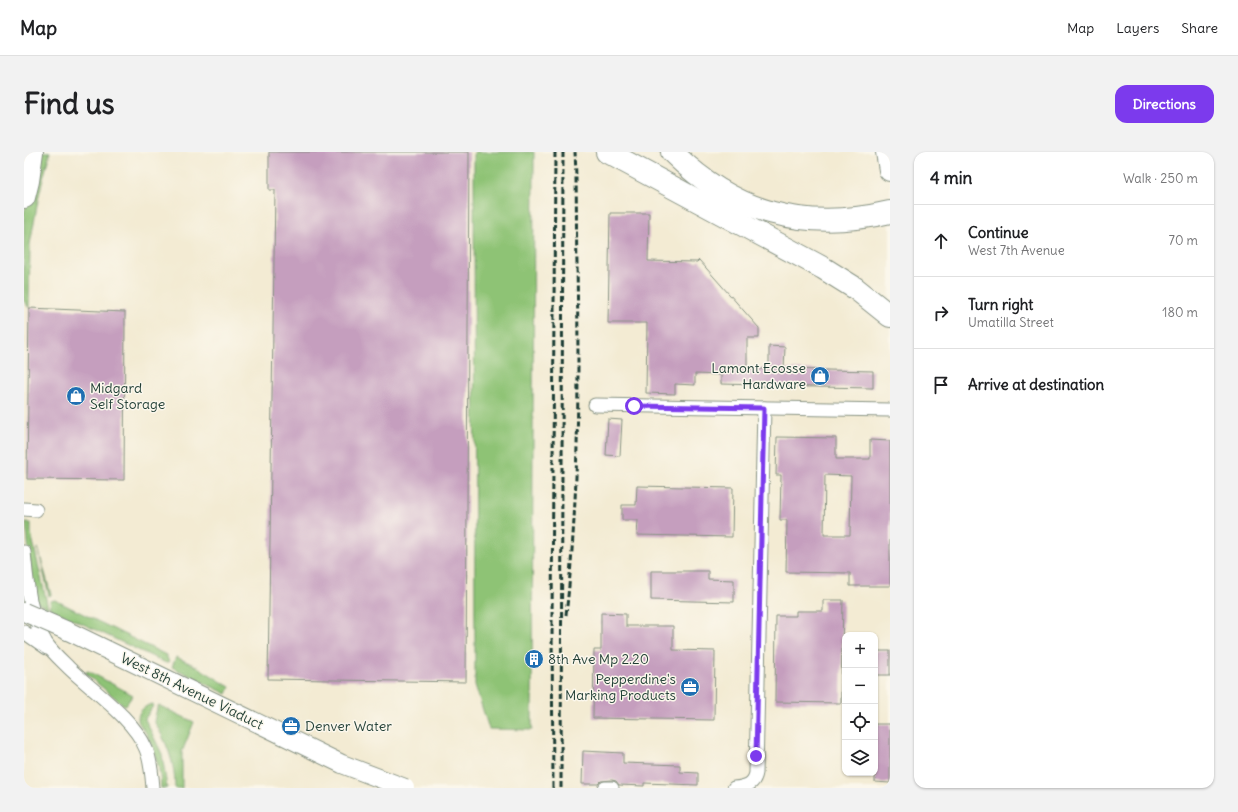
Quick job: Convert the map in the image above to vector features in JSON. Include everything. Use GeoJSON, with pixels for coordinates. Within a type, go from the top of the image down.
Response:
{"type":"FeatureCollection","features":[{"type":"Feature","properties":{"kind":"highway"},"geometry":{"type":"LineString","coordinates":[[24,197],[28,182],[32,152]]}},
{"type":"Feature","properties":{"kind":"highway"},"geometry":{"type":"LineString","coordinates":[[607,152],[823,268],[855,288],[890,316]]}},
{"type":"Feature","properties":{"kind":"highway"},"geometry":{"type":"LineString","coordinates":[[672,152],[687,167],[716,189],[745,204],[763,211],[787,216],[814,219],[847,219],[867,217],[890,212]]}},
{"type":"Feature","properties":{"kind":"highway"},"geometry":{"type":"LineString","coordinates":[[887,152],[890,170]]}},
{"type":"Feature","properties":{"kind":"main road","name":"West 8th Avenue Viaduct"},"geometry":{"type":"LineString","coordinates":[[24,612],[70,632],[342,764],[405,788]]}},
{"type":"Feature","properties":{"kind":"street"},"geometry":{"type":"LineString","coordinates":[[595,405],[890,410]]}},
{"type":"Feature","properties":{"kind":"street"},"geometry":{"type":"LineString","coordinates":[[734,788],[745,787],[755,778],[756,773],[764,408]]}},
{"type":"Feature","properties":{"kind":"street"},"geometry":{"type":"LineString","coordinates":[[24,552],[32,609],[40,632],[51,650]]}},
{"type":"Feature","properties":{"kind":"street"},"geometry":{"type":"LineString","coordinates":[[24,632],[51,650],[128,721],[136,731],[148,752],[153,788]]}},
{"type":"Feature","properties":{"kind":"street"},"geometry":{"type":"LineString","coordinates":[[605,788],[612,788]]}},
{"type":"Feature","properties":{"kind":"green space"},"geometry":{"type":"Polygon","coordinates":[[[38,152],[50,152],[39,195],[30,244],[29,308],[24,301],[24,213],[31,191],[38,152]]]}},
{"type":"Feature","properties":{"kind":"green space"},"geometry":{"type":"Polygon","coordinates":[[[474,152],[534,152],[532,730],[489,729],[475,685],[474,152]]]}},
{"type":"Feature","properties":{"kind":"green space"},"geometry":{"type":"Polygon","coordinates":[[[26,523],[31,523],[31,533],[48,608],[34,601],[26,523]]]}},
{"type":"Feature","properties":{"kind":"green space"},"geometry":{"type":"Polygon","coordinates":[[[38,548],[51,595],[49,596],[38,548]]]}},
{"type":"Feature","properties":{"kind":"green space"},"geometry":{"type":"Polygon","coordinates":[[[55,600],[166,655],[169,662],[166,663],[51,609],[50,601],[55,600]]]}},
{"type":"Feature","properties":{"kind":"green space"},"geometry":{"type":"Polygon","coordinates":[[[176,657],[196,666],[230,687],[227,694],[172,667],[176,657]]]}},
{"type":"Feature","properties":{"kind":"green space"},"geometry":{"type":"Polygon","coordinates":[[[88,671],[133,695],[125,706],[86,674],[88,671]]]}},
{"type":"Feature","properties":{"kind":"green space"},"geometry":{"type":"Polygon","coordinates":[[[152,704],[153,706],[145,719],[162,754],[167,788],[161,788],[159,768],[155,756],[147,735],[138,721],[138,716],[141,711],[152,704]]]}},
{"type":"Feature","properties":{"kind":"green space"},"geometry":{"type":"Polygon","coordinates":[[[158,705],[194,722],[182,752],[182,788],[175,788],[172,761],[163,737],[154,721],[158,705]]]}},
{"type":"Feature","properties":{"kind":"building"},"geometry":{"type":"Polygon","coordinates":[[[269,152],[469,152],[466,682],[268,679],[275,190],[269,190],[269,152]]]}},
{"type":"Feature","properties":{"kind":"building"},"geometry":{"type":"Polygon","coordinates":[[[610,213],[649,213],[648,261],[697,262],[699,260],[759,328],[759,338],[747,338],[747,369],[769,369],[769,346],[785,347],[784,369],[873,371],[873,388],[721,384],[721,375],[695,374],[695,385],[675,384],[675,394],[646,393],[647,323],[608,323],[610,213]]]}},
{"type":"Feature","properties":{"kind":"building","name":"Midgard Self Storage"},"geometry":{"type":"Polygon","coordinates":[[[29,308],[125,312],[124,480],[27,479],[29,308]]]}},
{"type":"Feature","properties":{"kind":"building"},"geometry":{"type":"Polygon","coordinates":[[[608,419],[622,420],[620,456],[606,455],[608,419]]]}},
{"type":"Feature","properties":{"kind":"building"},"geometry":{"type":"Polygon","coordinates":[[[777,437],[836,438],[836,459],[870,459],[870,440],[890,441],[890,586],[850,586],[850,573],[786,572],[787,520],[780,520],[781,475],[776,475],[777,437]],[[825,475],[824,535],[850,535],[851,476],[825,475]]]}},
{"type":"Feature","properties":{"kind":"building"},"geometry":{"type":"Polygon","coordinates":[[[637,486],[733,488],[732,537],[637,535],[638,520],[622,520],[622,505],[636,505],[637,486]]]}},
{"type":"Feature","properties":{"kind":"building"},"geometry":{"type":"Polygon","coordinates":[[[651,571],[708,571],[708,579],[734,580],[734,602],[651,600],[651,571]]]}},
{"type":"Feature","properties":{"kind":"building"},"geometry":{"type":"Polygon","coordinates":[[[823,600],[843,600],[841,703],[775,702],[776,616],[796,616],[796,611],[823,611],[823,600]]]}},
{"type":"Feature","properties":{"kind":"building"},"geometry":{"type":"Polygon","coordinates":[[[601,613],[626,614],[626,626],[673,626],[673,650],[715,651],[714,720],[593,718],[594,650],[601,650],[601,613]]]}},
{"type":"Feature","properties":{"kind":"building"},"geometry":{"type":"Polygon","coordinates":[[[878,651],[890,651],[890,675],[878,675],[878,651]]]}},
{"type":"Feature","properties":{"kind":"building"},"geometry":{"type":"Polygon","coordinates":[[[878,724],[890,724],[890,783],[875,782],[875,776],[878,776],[878,724]]]}},
{"type":"Feature","properties":{"kind":"building"},"geometry":{"type":"Polygon","coordinates":[[[583,751],[623,753],[623,763],[680,765],[680,772],[698,773],[698,785],[644,783],[644,786],[619,785],[616,781],[612,780],[601,781],[598,784],[582,784],[583,751]]]}},
{"type":"Feature","properties":{"kind":"railway"},"geometry":{"type":"LineString","coordinates":[[553,788],[552,623],[555,152]]}},
{"type":"Feature","properties":{"kind":"railway"},"geometry":{"type":"LineString","coordinates":[[561,788],[563,152]]}},
{"type":"Feature","properties":{"kind":"railway"},"geometry":{"type":"LineString","coordinates":[[566,615],[576,484],[578,396],[575,152]]}},
{"type":"Feature","properties":{"kind":"place","name":"Lamont Ecosse Hardware"},"geometry":{"type":"Point","coordinates":[820,376]}},
{"type":"Feature","properties":{"kind":"place","name":"Midgard Self Storage"},"geometry":{"type":"Point","coordinates":[76,396]}},
{"type":"Feature","properties":{"kind":"place","name":"8th Ave Mp 2.20"},"geometry":{"type":"Point","coordinates":[534,659]}},
{"type":"Feature","properties":{"kind":"place","name":"Pepperdine's Marking Products"},"geometry":{"type":"Point","coordinates":[690,687]}},
{"type":"Feature","properties":{"kind":"place","name":"Denver Water"},"geometry":{"type":"Point","coordinates":[291,726]}},
{"type":"Feature","properties":{"kind":"route"},"geometry":{"type":"LineString","coordinates":[[634,406],[764,408],[756,756]]}}]}
